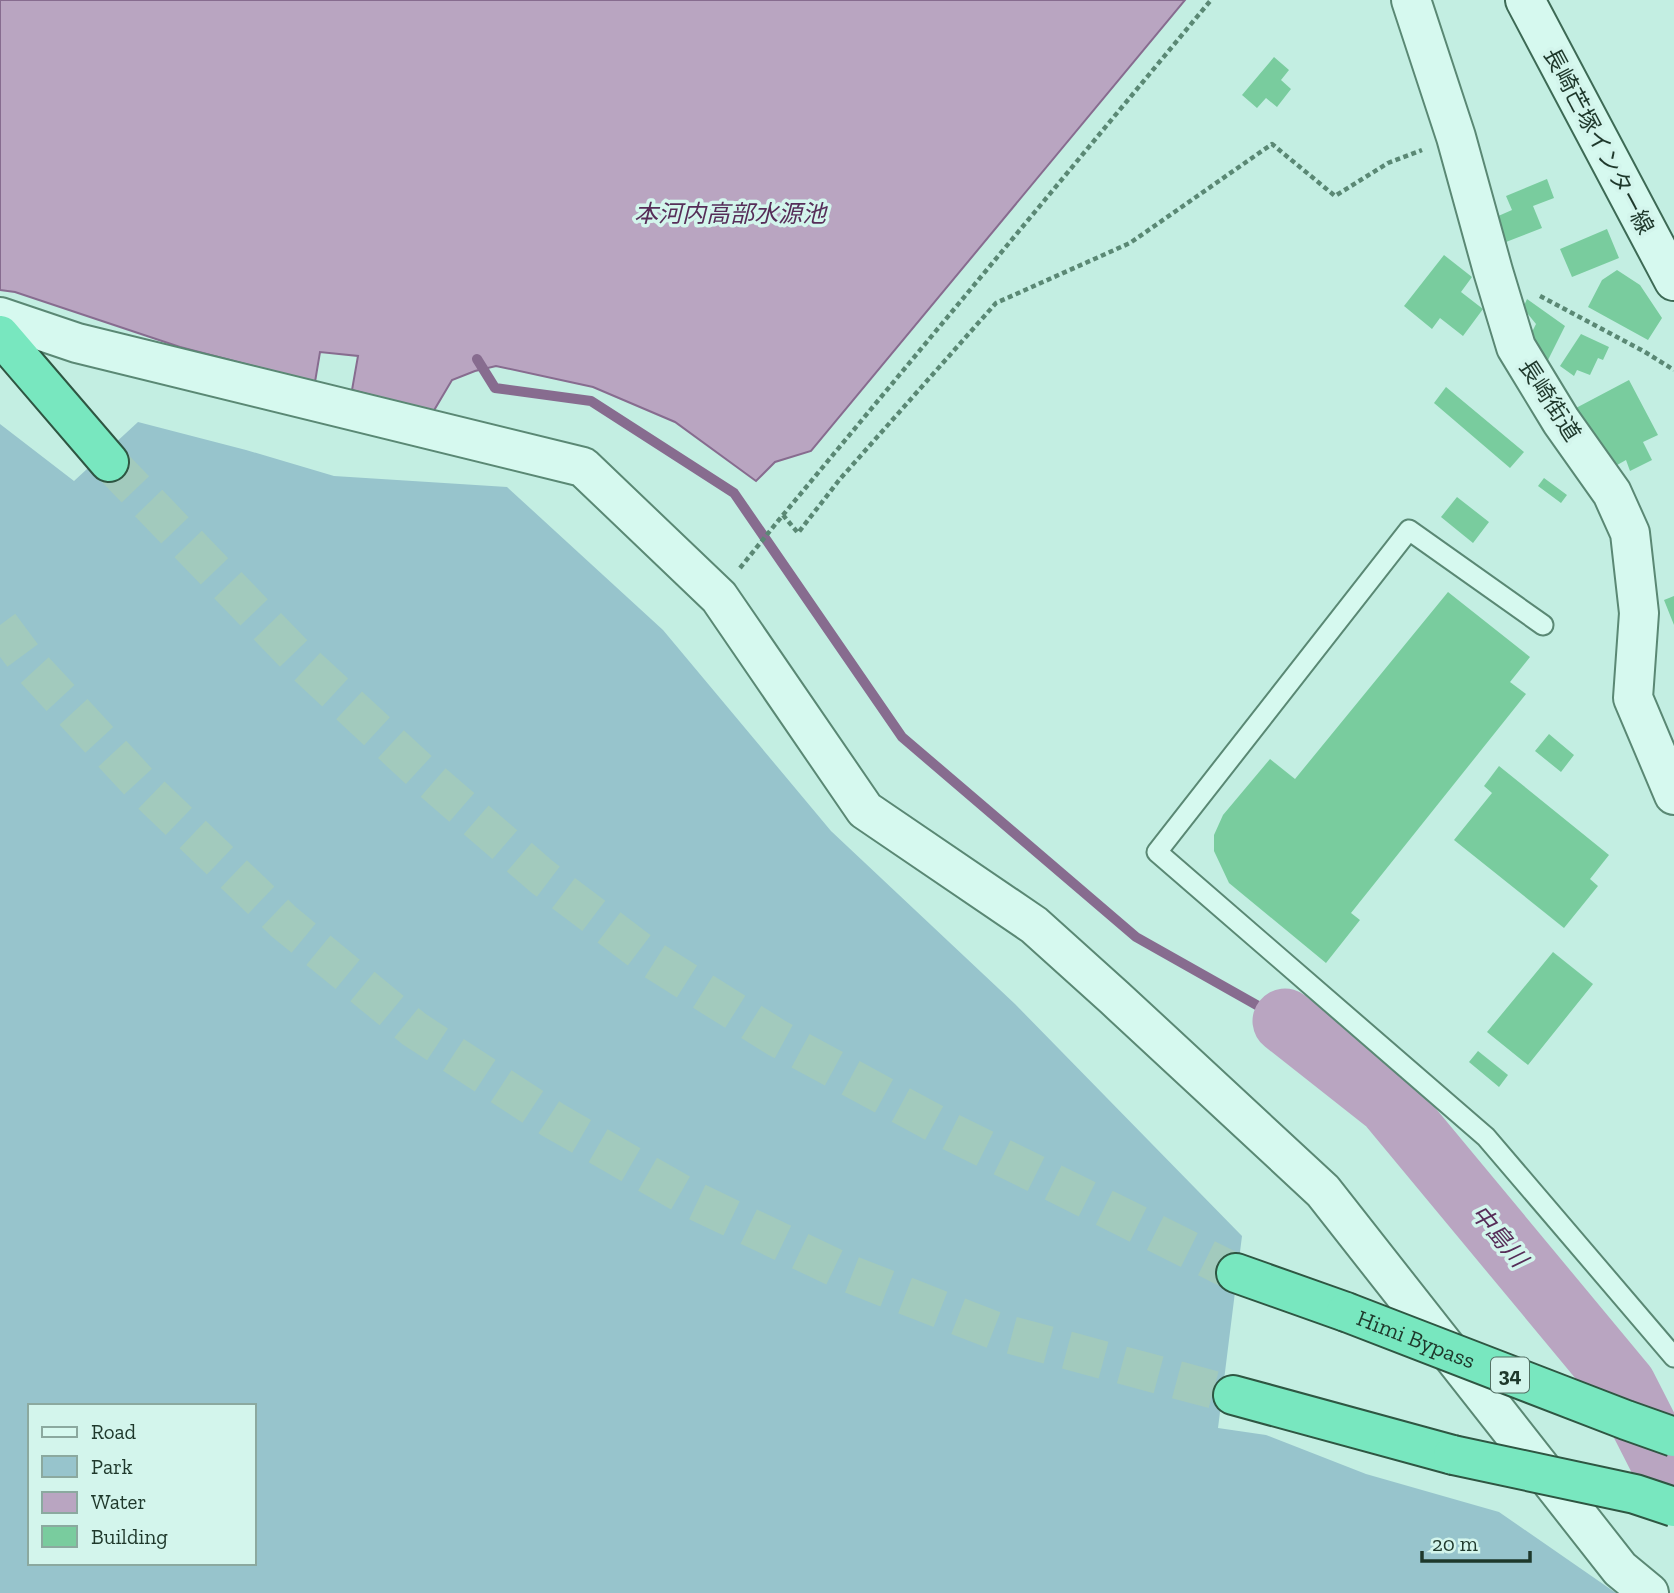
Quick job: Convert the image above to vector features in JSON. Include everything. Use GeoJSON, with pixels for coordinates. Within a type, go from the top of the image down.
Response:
{"type":"FeatureCollection","features":[{"type":"Feature","properties":{"kind":"highway"},"geometry":{"type":"LineString","coordinates":[[0,335],[108,462]]}},
{"type":"Feature","properties":{"kind":"highway","name":"Himi Bypass"},"geometry":{"type":"LineString","coordinates":[[1236,1273],[1674,1437]]}},
{"type":"Feature","properties":{"kind":"highway"},"geometry":{"type":"LineString","coordinates":[[1233,1395],[1453,1455],[1635,1494],[1674,1507]]}},
{"type":"Feature","properties":{"kind":"street","name":"長崎街道"},"geometry":{"type":"LineString","coordinates":[[1411,0],[1456,137],[1516,347],[1561,421],[1612,493],[1629,533],[1639,613],[1633,698],[1674,795]]}},
{"type":"Feature","properties":{"kind":"street","name":"長崎芒塚インター線"},"geometry":{"type":"LineString","coordinates":[[1525,0],[1674,281]]}},
{"type":"Feature","properties":{"kind":"street"},"geometry":{"type":"LineString","coordinates":[[0,317],[77,343],[583,467],[725,589],[866,810],[1034,925],[1323,1191],[1620,1569],[1649,1593]]}},
{"type":"Feature","properties":{"kind":"lane"},"geometry":{"type":"LineString","coordinates":[[1543,625],[1409,530],[1157,852],[1486,1137],[1674,1357]]}},
{"type":"Feature","properties":{"kind":"path"},"geometry":{"type":"LineString","coordinates":[[725,589],[778,521],[1211,0]]}},
{"type":"Feature","properties":{"kind":"path"},"geometry":{"type":"LineString","coordinates":[[783,515],[798,533],[840,479],[996,303],[1130,243],[1272,144],[1335,196],[1388,163],[1456,137]]}},
{"type":"Feature","properties":{"kind":"path"},"geometry":{"type":"LineString","coordinates":[[1493,271],[1674,370]]}},
{"type":"Feature","properties":{"kind":"green space"},"geometry":{"type":"Polygon","coordinates":[[[138,422],[334,476],[507,487],[663,630],[831,831],[1015,1004],[1242,1236],[1218,1428],[1266,1435],[1366,1474],[1499,1512],[1616,1593],[0,1593],[0,424],[74,481],[138,422]]]}},
{"type":"Feature","properties":{"kind":"water","name":"本河内高部水源池"},"geometry":{"type":"Polygon","coordinates":[[[0,0],[1185,0],[811,451],[775,462],[756,481],[675,422],[593,387],[496,366],[452,380],[433,412],[352,390],[358,356],[320,352],[315,382],[180,347],[15,292],[0,290],[0,0]]]}},
{"type":"Feature","properties":{"kind":"building"},"geometry":{"type":"Polygon","coordinates":[[[1274,57],[1289,70],[1281,80],[1291,89],[1277,107],[1266,98],[1257,108],[1242,95],[1274,57]]]}},
{"type":"Feature","properties":{"kind":"building"},"geometry":{"type":"Polygon","coordinates":[[[1547,179],[1554,198],[1533,206],[1542,228],[1506,242],[1496,217],[1512,210],[1506,196],[1547,179]]]}},
{"type":"Feature","properties":{"kind":"building"},"geometry":{"type":"Polygon","coordinates":[[[1607,229],[1619,258],[1572,277],[1560,249],[1607,229]]]}},
{"type":"Feature","properties":{"kind":"building"},"geometry":{"type":"Polygon","coordinates":[[[1444,255],[1472,277],[1461,292],[1483,309],[1463,336],[1440,318],[1432,329],[1404,306],[1444,255]]]}},
{"type":"Feature","properties":{"kind":"building"},"geometry":{"type":"Polygon","coordinates":[[[1617,270],[1640,285],[1662,318],[1648,340],[1588,307],[1602,280],[1617,270]]]}},
{"type":"Feature","properties":{"kind":"building"},"geometry":{"type":"Polygon","coordinates":[[[1527,299],[1565,326],[1548,360],[1525,346],[1536,324],[1523,308],[1527,299]]]}},
{"type":"Feature","properties":{"kind":"building"},"geometry":{"type":"Polygon","coordinates":[[[1581,334],[1609,347],[1603,360],[1598,358],[1590,375],[1577,370],[1574,376],[1560,366],[1581,334]]]}},
{"type":"Feature","properties":{"kind":"building"},"geometry":{"type":"Polygon","coordinates":[[[1629,380],[1658,435],[1643,442],[1652,460],[1630,471],[1626,460],[1610,469],[1576,408],[1629,380]]]}},
{"type":"Feature","properties":{"kind":"building"},"geometry":{"type":"Polygon","coordinates":[[[1446,387],[1524,452],[1510,468],[1434,403],[1446,387]]]}},
{"type":"Feature","properties":{"kind":"building"},"geometry":{"type":"Polygon","coordinates":[[[1544,478],[1567,495],[1561,503],[1538,486],[1544,478]]]}},
{"type":"Feature","properties":{"kind":"building"},"geometry":{"type":"Polygon","coordinates":[[[1457,497],[1489,522],[1473,543],[1441,517],[1457,497]]]}},
{"type":"Feature","properties":{"kind":"building"},"geometry":{"type":"Polygon","coordinates":[[[1448,592],[1530,657],[1510,682],[1526,694],[1351,913],[1360,920],[1326,963],[1229,883],[1214,851],[1214,835],[1223,815],[1270,759],[1295,779],[1448,592]]]}},
{"type":"Feature","properties":{"kind":"building"},"geometry":{"type":"Polygon","coordinates":[[[1674,596],[1674,625],[1664,600],[1674,596]]]}},
{"type":"Feature","properties":{"kind":"building"},"geometry":{"type":"Polygon","coordinates":[[[1549,734],[1574,755],[1561,772],[1535,751],[1549,734]]]}},
{"type":"Feature","properties":{"kind":"building"},"geometry":{"type":"Polygon","coordinates":[[[1499,766],[1609,855],[1590,879],[1598,886],[1564,928],[1454,840],[1492,793],[1484,786],[1499,766]]]}},
{"type":"Feature","properties":{"kind":"building"},"geometry":{"type":"Polygon","coordinates":[[[1553,952],[1593,984],[1528,1065],[1487,1032],[1553,952]]]}},
{"type":"Feature","properties":{"kind":"building"},"geometry":{"type":"Polygon","coordinates":[[[1478,1051],[1508,1075],[1499,1087],[1469,1062],[1478,1051]]]}},
{"type":"Feature","properties":{"kind":"waterway"},"geometry":{"type":"LineString","coordinates":[[477,359],[495,388],[591,401],[734,493],[902,737],[1136,937],[1285,1021]]}},
{"type":"Feature","properties":{"kind":"waterway","name":"中島川"},"geometry":{"type":"LineString","coordinates":[[1285,1021],[1389,1103],[1624,1386],[1674,1484]]}},
{"type":"Feature","properties":{"kind":"tunnel"},"geometry":{"type":"LineString","coordinates":[[109,462],[299,659],[421,772],[541,876],[648,957],[777,1038],[949,1131],[1236,1273]]}},
{"type":"Feature","properties":{"kind":"tunnel"},"geometry":{"type":"LineString","coordinates":[[0,625],[29,664],[144,788],[284,922],[414,1029],[553,1120],[691,1199],[842,1271],[996,1331],[1233,1395]]}}]}
